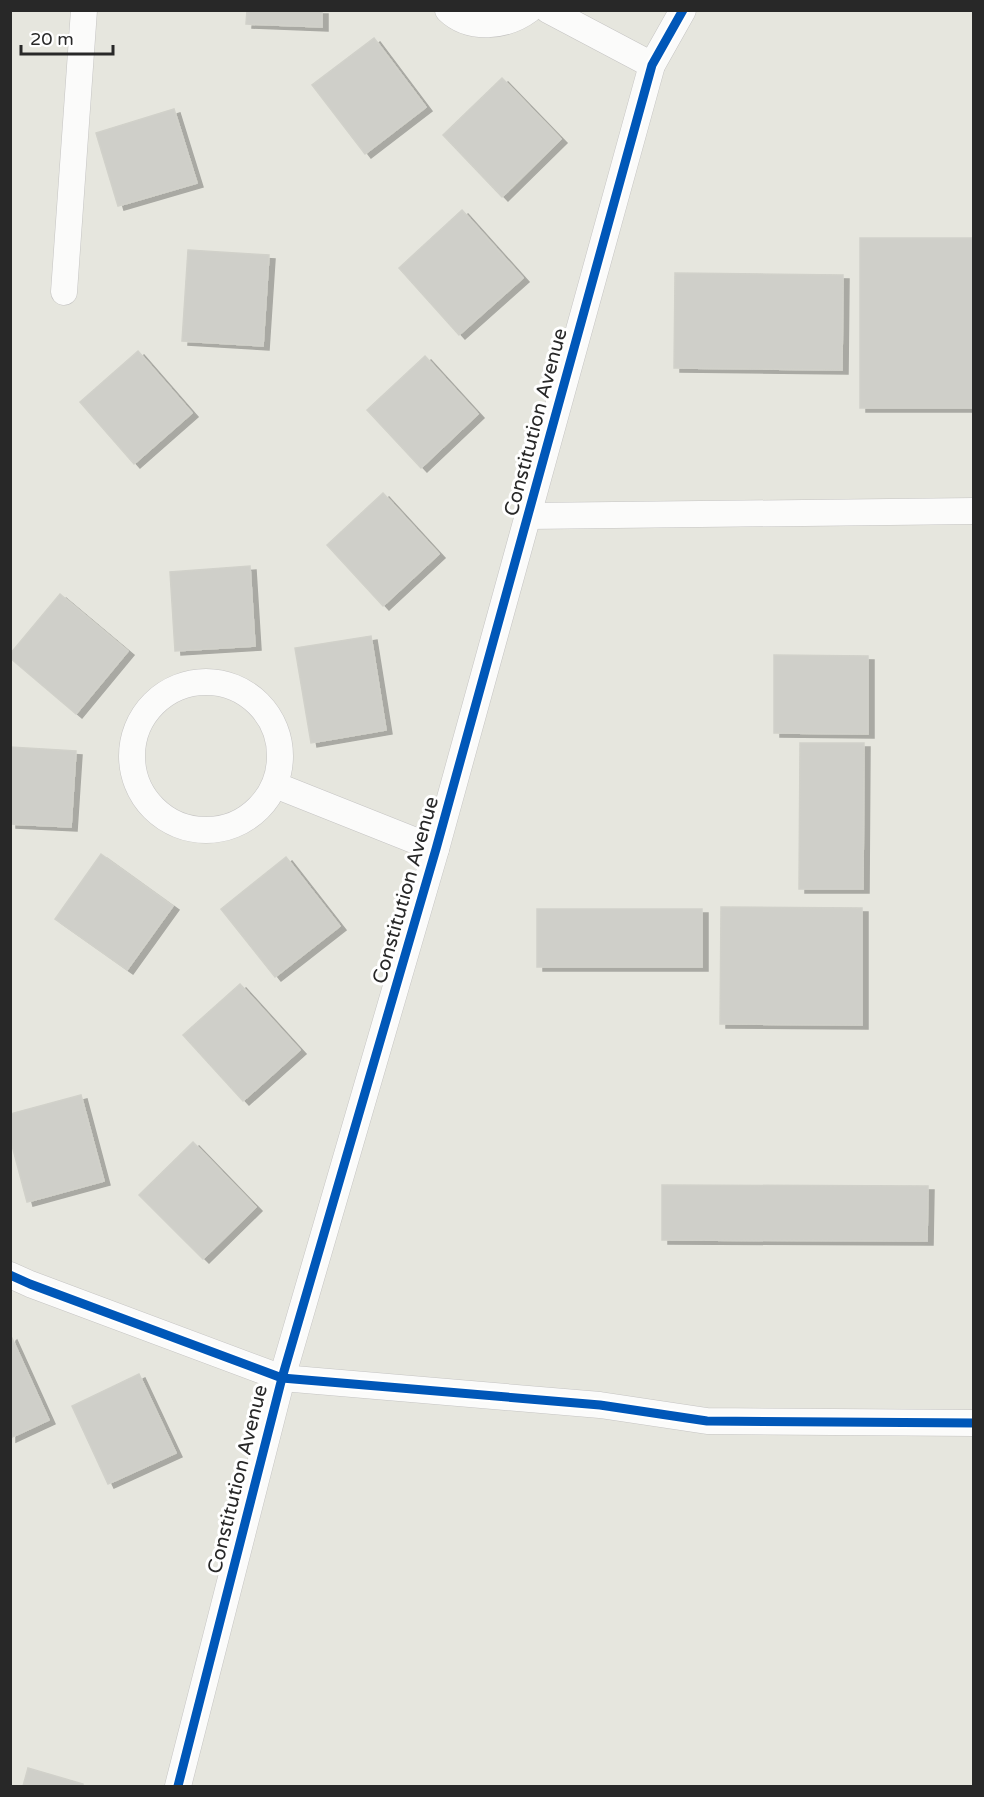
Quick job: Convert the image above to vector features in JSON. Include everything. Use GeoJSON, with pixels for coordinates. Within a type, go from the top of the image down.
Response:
{"type":"FeatureCollection","features":[{"type":"Feature","properties":{"kind":"street"},"geometry":{"type":"LineString","coordinates":[[64,292],[84,10]]}},
{"type":"Feature","properties":{"kind":"street"},"geometry":{"type":"LineString","coordinates":[[448,10],[472,23],[496,25],[518,18],[529,10]]}},
{"type":"Feature","properties":{"kind":"street"},"geometry":{"type":"LineString","coordinates":[[548,10],[652,65]]}},
{"type":"Feature","properties":{"kind":"street","name":"Constitution Avenue"},"geometry":{"type":"LineString","coordinates":[[178,1786],[282,1378],[436,849],[652,65],[683,10]]}},
{"type":"Feature","properties":{"kind":"street"},"geometry":{"type":"LineString","coordinates":[[528,516],[974,511]]}},
{"type":"Feature","properties":{"kind":"street"},"geometry":{"type":"LineString","coordinates":[[204,681],[218,682],[242,690],[258,703],[273,724],[279,742],[279,768],[275,785],[260,807],[239,823],[214,831],[196,831],[171,823],[159,815],[137,785],[131,760],[137,725],[152,703],[175,687],[204,681]]}},
{"type":"Feature","properties":{"kind":"street"},"geometry":{"type":"LineString","coordinates":[[275,785],[436,849]]}},
{"type":"Feature","properties":{"kind":"street"},"geometry":{"type":"LineString","coordinates":[[10,1275],[282,1378],[600,1405],[707,1421],[974,1423]]}},
{"type":"Feature","properties":{"kind":"building"},"geometry":{"type":"Polygon","coordinates":[[[247,10],[322,10],[322,27],[246,24],[247,10]]]}},
{"type":"Feature","properties":{"kind":"building"},"geometry":{"type":"Polygon","coordinates":[[[374,38],[426,107],[365,154],[312,85],[374,38]]]}},
{"type":"Feature","properties":{"kind":"building"},"geometry":{"type":"Polygon","coordinates":[[[502,78],[561,139],[502,197],[443,135],[502,78]]]}},
{"type":"Feature","properties":{"kind":"building"},"geometry":{"type":"Polygon","coordinates":[[[174,109],[197,183],[118,206],[96,133],[174,109]]]}},
{"type":"Feature","properties":{"kind":"building"},"geometry":{"type":"Polygon","coordinates":[[[462,210],[523,278],[459,335],[399,268],[462,210]]]}},
{"type":"Feature","properties":{"kind":"building"},"geometry":{"type":"Polygon","coordinates":[[[860,238],[974,238],[974,408],[860,408],[860,238]]]}},
{"type":"Feature","properties":{"kind":"building"},"geometry":{"type":"Polygon","coordinates":[[[188,250],[269,255],[263,346],[182,341],[188,250]]]}},
{"type":"Feature","properties":{"kind":"building"},"geometry":{"type":"Polygon","coordinates":[[[675,273],[843,275],[842,370],[674,368],[675,273]]]}},
{"type":"Feature","properties":{"kind":"building"},"geometry":{"type":"Polygon","coordinates":[[[138,351],[192,413],[134,464],[80,402],[138,351]]]}},
{"type":"Feature","properties":{"kind":"building"},"geometry":{"type":"Polygon","coordinates":[[[425,356],[478,414],[421,468],[367,410],[425,356]]]}},
{"type":"Feature","properties":{"kind":"building"},"geometry":{"type":"Polygon","coordinates":[[[383,493],[439,554],[383,606],[327,545],[383,493]]]}},
{"type":"Feature","properties":{"kind":"building"},"geometry":{"type":"Polygon","coordinates":[[[250,566],[255,646],[175,651],[170,572],[250,566]]]}},
{"type":"Feature","properties":{"kind":"building"},"geometry":{"type":"Polygon","coordinates":[[[60,594],[128,651],[76,714],[10,658],[10,654],[60,594]]]}},
{"type":"Feature","properties":{"kind":"building"},"geometry":{"type":"Polygon","coordinates":[[[371,636],[386,730],[311,743],[295,648],[371,636]]]}},
{"type":"Feature","properties":{"kind":"building"},"geometry":{"type":"Polygon","coordinates":[[[774,655],[868,656],[868,734],[774,733],[774,655]]]}},
{"type":"Feature","properties":{"kind":"building"},"geometry":{"type":"Polygon","coordinates":[[[800,743],[864,743],[863,889],[799,889],[800,743]]]}},
{"type":"Feature","properties":{"kind":"building"},"geometry":{"type":"Polygon","coordinates":[[[10,747],[76,751],[71,827],[10,824],[10,747]]]}},
{"type":"Feature","properties":{"kind":"building"},"geometry":{"type":"Polygon","coordinates":[[[101,854],[173,906],[127,970],[55,919],[101,854]]]}},
{"type":"Feature","properties":{"kind":"building"},"geometry":{"type":"Polygon","coordinates":[[[286,857],[340,926],[275,977],[221,909],[286,857]]]}},
{"type":"Feature","properties":{"kind":"building"},"geometry":{"type":"Polygon","coordinates":[[[721,907],[862,908],[862,1025],[720,1024],[721,907]]]}},
{"type":"Feature","properties":{"kind":"building"},"geometry":{"type":"Polygon","coordinates":[[[537,909],[702,909],[702,967],[537,967],[537,909]]]}},
{"type":"Feature","properties":{"kind":"building"},"geometry":{"type":"Polygon","coordinates":[[[240,984],[300,1050],[243,1101],[183,1035],[240,984]]]}},
{"type":"Feature","properties":{"kind":"building"},"geometry":{"type":"Polygon","coordinates":[[[81,1095],[104,1181],[27,1202],[10,1138],[10,1114],[81,1095]]]}},
{"type":"Feature","properties":{"kind":"building"},"geometry":{"type":"Polygon","coordinates":[[[193,1142],[256,1207],[203,1259],[139,1195],[193,1142]]]}},
{"type":"Feature","properties":{"kind":"building"},"geometry":{"type":"Polygon","coordinates":[[[662,1185],[928,1186],[927,1241],[662,1240],[662,1185]]]}},
{"type":"Feature","properties":{"kind":"building"},"geometry":{"type":"Polygon","coordinates":[[[10,1337],[49,1420],[10,1438],[10,1337]]]}},
{"type":"Feature","properties":{"kind":"building"},"geometry":{"type":"Polygon","coordinates":[[[139,1374],[176,1453],[108,1484],[72,1406],[139,1374]]]}},
{"type":"Feature","properties":{"kind":"building"},"geometry":{"type":"Polygon","coordinates":[[[28,1768],[83,1784],[83,1786],[23,1786],[28,1768]]]}},
{"type":"Feature","properties":{"kind":"cycle path"},"geometry":{"type":"LineString","coordinates":[[178,1786],[282,1378],[436,849],[652,65],[683,10]]}},
{"type":"Feature","properties":{"kind":"cycle path"},"geometry":{"type":"LineString","coordinates":[[10,1275],[282,1378],[600,1405],[707,1421],[974,1423]]}}]}
